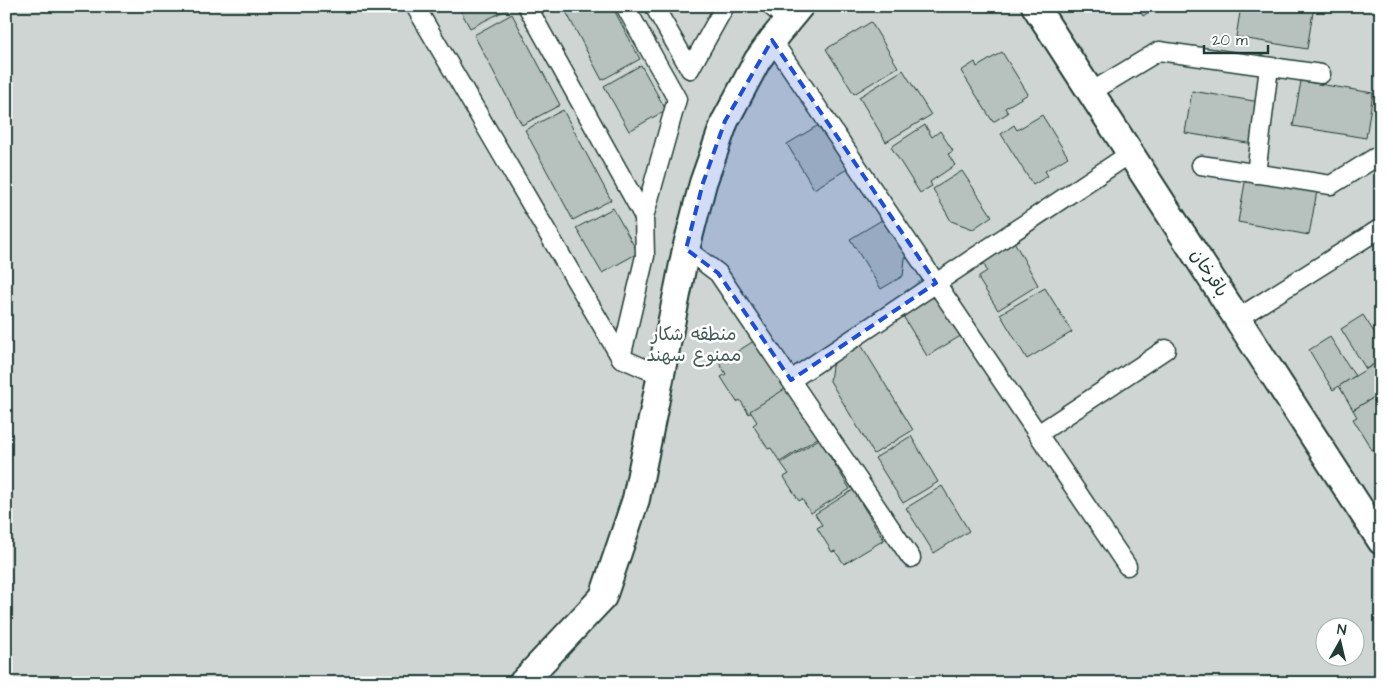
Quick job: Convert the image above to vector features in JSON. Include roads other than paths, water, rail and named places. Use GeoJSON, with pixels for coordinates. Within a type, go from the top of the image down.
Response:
{"type":"FeatureCollection","features":[{"type":"Feature","properties":{"kind":"street"},"geometry":{"type":"LineString","coordinates":[[415,6],[621,358],[662,376]]}},
{"type":"Feature","properties":{"kind":"street"},"geometry":{"type":"LineString","coordinates":[[528,6],[644,217]]}},
{"type":"Feature","properties":{"kind":"street"},"geometry":{"type":"LineString","coordinates":[[621,358],[645,256],[644,217],[677,99],[625,6]]}},
{"type":"Feature","properties":{"kind":"street"},"geometry":{"type":"LineString","coordinates":[[654,6],[690,69],[725,6]]}},
{"type":"Feature","properties":{"kind":"street","name":"باقرخان"},"geometry":{"type":"LineString","coordinates":[[1035,6],[1381,541]]}},
{"type":"Feature","properties":{"kind":"street"},"geometry":{"type":"LineString","coordinates":[[522,683],[603,596],[636,499],[686,249],[703,183],[725,121],[757,61],[783,18],[936,283],[1127,566]]}},
{"type":"Feature","properties":{"kind":"street"},"geometry":{"type":"LineString","coordinates":[[1091,92],[1159,52],[1321,74]]}},
{"type":"Feature","properties":{"kind":"street"},"geometry":{"type":"LineString","coordinates":[[1256,174],[1269,67]]}},
{"type":"Feature","properties":{"kind":"street"},"geometry":{"type":"LineString","coordinates":[[790,380],[1130,153]]}},
{"type":"Feature","properties":{"kind":"street"},"geometry":{"type":"LineString","coordinates":[[1201,165],[1331,185],[1381,154]]}},
{"type":"Feature","properties":{"kind":"street"},"geometry":{"type":"LineString","coordinates":[[1238,318],[1381,228]]}},
{"type":"Feature","properties":{"kind":"street"},"geometry":{"type":"LineString","coordinates":[[686,249],[718,273],[911,558]]}},
{"type":"Feature","properties":{"kind":"street"},"geometry":{"type":"LineString","coordinates":[[1038,434],[1166,349]]}},
{"type":"Feature","properties":{"kind":"park label","name":"منطقه شکار ممنوع سهند"},"geometry":{"type":"Point","coordinates":[694,344]}}]}
